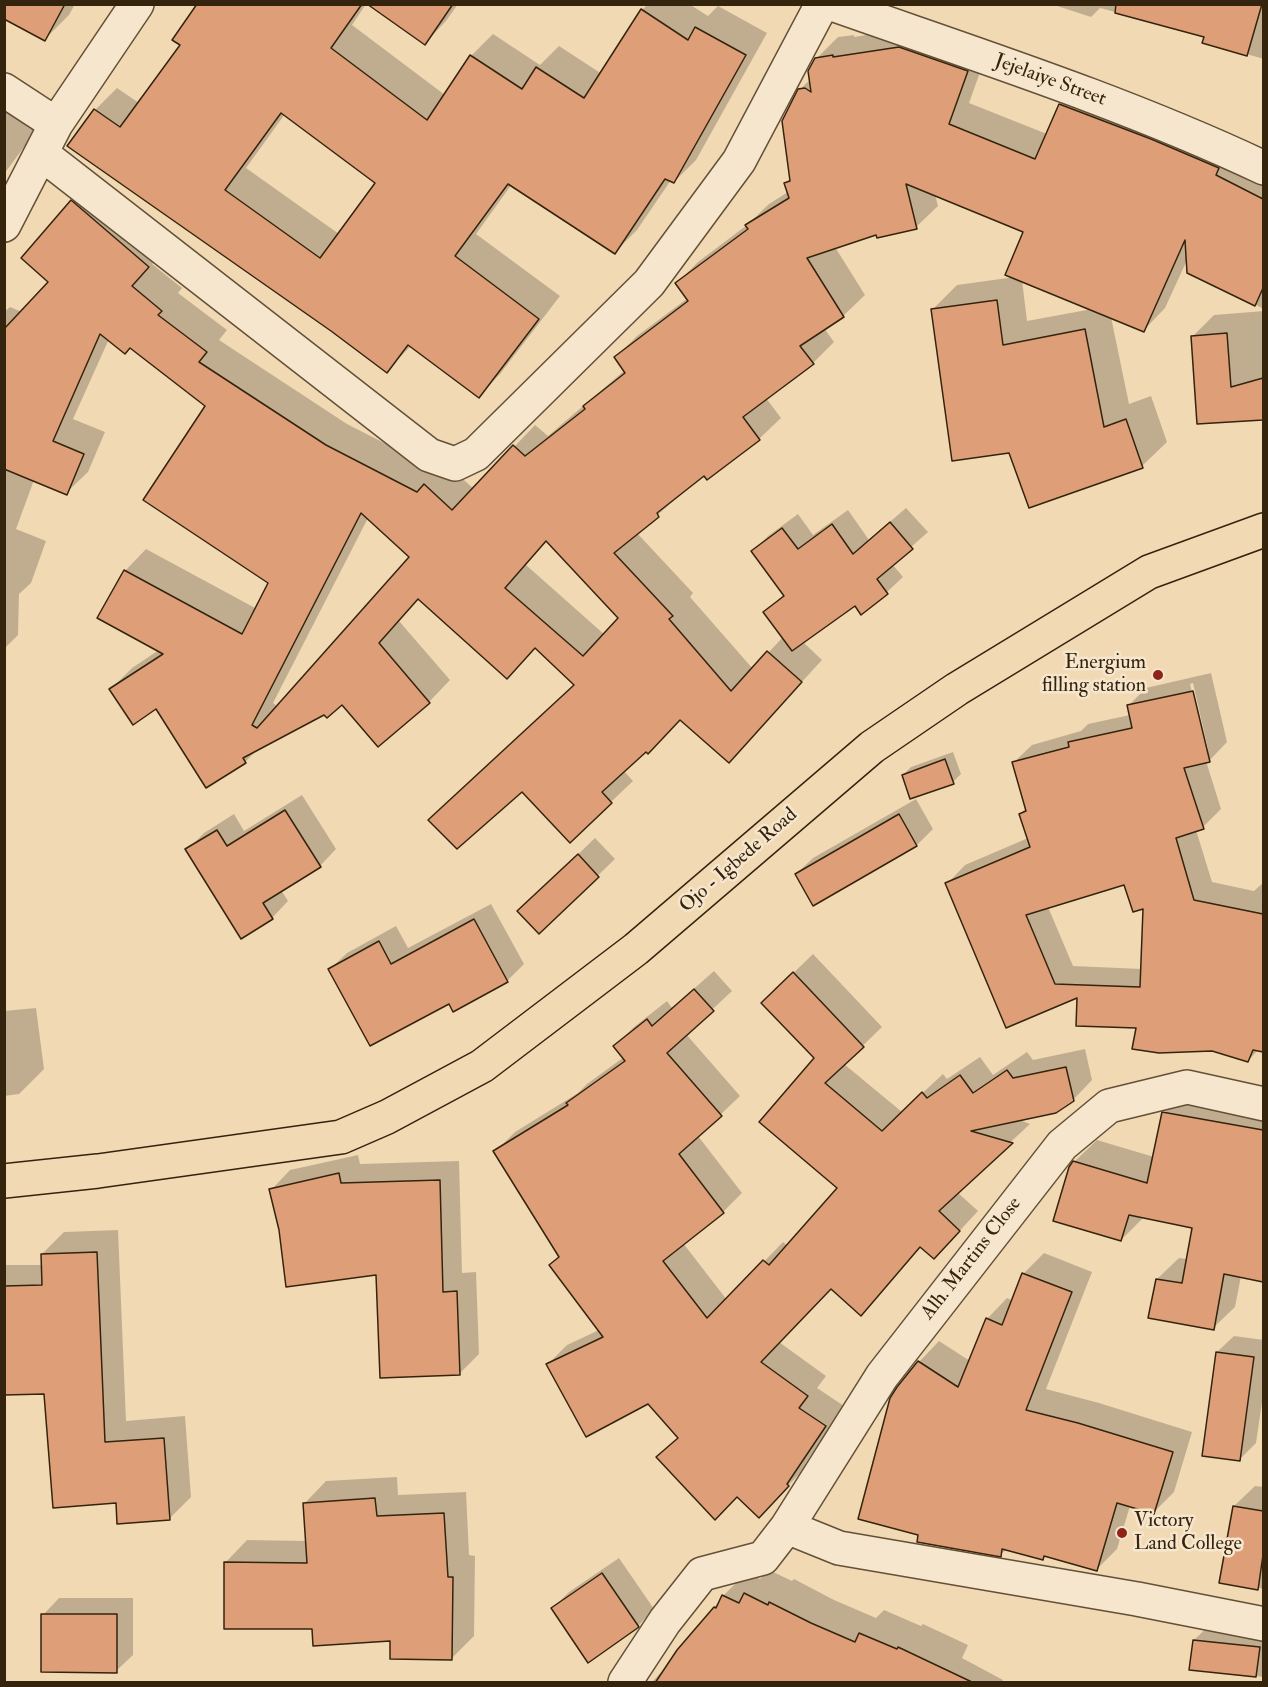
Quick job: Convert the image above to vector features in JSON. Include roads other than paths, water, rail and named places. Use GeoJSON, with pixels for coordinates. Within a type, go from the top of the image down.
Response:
{"type":"FeatureCollection","features":[{"type":"Feature","properties":{"kind":"main road","name":"Ojo - Igbede Road"},"geometry":{"type":"LineString","coordinates":[[4,1181],[98,1171],[341,1137],[387,1117],[482,1066],[636,949],[872,747],[957,688],[1149,572],[1263,530]]}},
{"type":"Feature","properties":{"kind":"street"},"geometry":{"type":"LineString","coordinates":[[4,225],[56,124],[137,4]]}},
{"type":"Feature","properties":{"kind":"street"},"geometry":{"type":"LineString","coordinates":[[42,154],[429,455],[455,464],[476,454],[649,283],[739,161],[822,4]]}},
{"type":"Feature","properties":{"kind":"street","name":"Jejelaiye Street"},"geometry":{"type":"LineString","coordinates":[[832,4],[1014,67],[1202,139],[1263,168]]}},
{"type":"Feature","properties":{"kind":"street"},"geometry":{"type":"LineString","coordinates":[[4,90],[56,124]]}},
{"type":"Feature","properties":{"kind":"street","name":"Alh. Martins Close"},"geometry":{"type":"LineString","coordinates":[[625,1683],[665,1621],[702,1574],[763,1558],[787,1527],[882,1376],[1062,1144],[1109,1106],[1187,1087],[1263,1104]]}},
{"type":"Feature","properties":{"kind":"street"},"geometry":{"type":"LineString","coordinates":[[787,1527],[839,1548],[1137,1599],[1263,1624]]}},
{"type":"Feature","properties":{"kind":"place","name":"Energium filling station"},"geometry":{"type":"Point","coordinates":[1158,675]}},
{"type":"Feature","properties":{"kind":"place","name":"Victory Land College"},"geometry":{"type":"Point","coordinates":[1122,1533]}}]}
